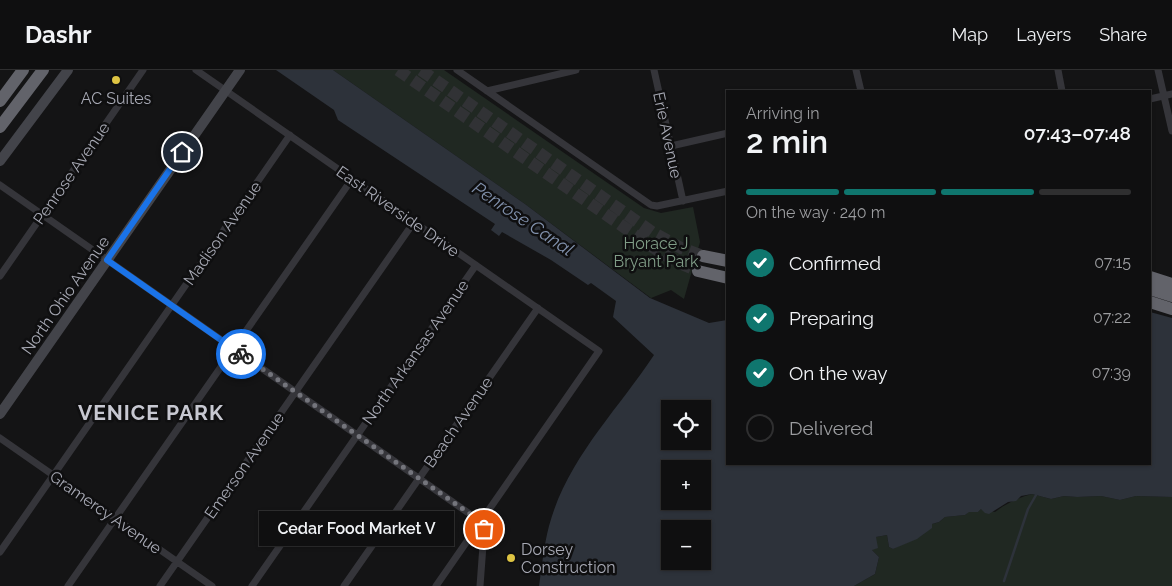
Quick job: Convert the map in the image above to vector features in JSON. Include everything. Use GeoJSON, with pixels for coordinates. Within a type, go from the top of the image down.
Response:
{"type":"FeatureCollection","features":[{"type":"Feature","properties":{"kind":"highway"},"geometry":{"type":"LineString","coordinates":[[0,101],[23,70]]}},
{"type":"Feature","properties":{"kind":"highway"},"geometry":{"type":"LineString","coordinates":[[0,127],[43,70]]}},
{"type":"Feature","properties":{"kind":"highway"},"geometry":{"type":"LineString","coordinates":[[703,256],[726,261]]}},
{"type":"Feature","properties":{"kind":"highway"},"geometry":{"type":"LineString","coordinates":[[698,271],[726,278]]}},
{"type":"Feature","properties":{"kind":"highway"},"geometry":{"type":"LineString","coordinates":[[1151,278],[1172,284]]}},
{"type":"Feature","properties":{"kind":"highway"},"geometry":{"type":"LineString","coordinates":[[1151,289],[1172,296]]}},
{"type":"Feature","properties":{"kind":"highway"},"geometry":{"type":"LineString","coordinates":[[1151,302],[1172,309]]}},
{"type":"Feature","properties":{"kind":"street"},"geometry":{"type":"LineString","coordinates":[[0,161],[68,70]]}},
{"type":"Feature","properties":{"kind":"street","name":"Penrose Avenue"},"geometry":{"type":"LineString","coordinates":[[0,276],[143,70]]}},
{"type":"Feature","properties":{"kind":"street","name":"East Riverside Drive"},"geometry":{"type":"LineString","coordinates":[[196,70],[599,351],[481,522]]}},
{"type":"Feature","properties":{"kind":"street","name":"North Ohio Avenue"},"geometry":{"type":"LineString","coordinates":[[0,414],[240,70]]}},
{"type":"Feature","properties":{"kind":"street"},"geometry":{"type":"LineString","coordinates":[[457,70],[651,205],[657,206],[726,191]]}},
{"type":"Feature","properties":{"kind":"street"},"geometry":{"type":"LineString","coordinates":[[487,91],[576,70]]}},
{"type":"Feature","properties":{"kind":"street","name":"Erie Avenue"},"geometry":{"type":"LineString","coordinates":[[654,70],[683,201]]}},
{"type":"Feature","properties":{"kind":"street"},"geometry":{"type":"LineString","coordinates":[[856,70],[861,90]]}},
{"type":"Feature","properties":{"kind":"street"},"geometry":{"type":"LineString","coordinates":[[1058,70],[1062,90]]}},
{"type":"Feature","properties":{"kind":"street"},"geometry":{"type":"LineString","coordinates":[[1158,70],[1172,131]]}},
{"type":"Feature","properties":{"kind":"street"},"geometry":{"type":"LineString","coordinates":[[1151,99],[1172,94]]}},
{"type":"Feature","properties":{"kind":"street"},"geometry":{"type":"LineString","coordinates":[[671,146],[726,133]]}},
{"type":"Feature","properties":{"kind":"street","name":"Madison Avenue"},"geometry":{"type":"LineString","coordinates":[[0,552],[290,136]]}},
{"type":"Feature","properties":{"kind":"street"},"geometry":{"type":"LineString","coordinates":[[68,586],[352,179]]}},
{"type":"Feature","properties":{"kind":"street"},"geometry":{"type":"LineString","coordinates":[[0,185],[481,522],[484,532],[480,586]]}},
{"type":"Feature","properties":{"kind":"street","name":"Emerson Avenue"},"geometry":{"type":"LineString","coordinates":[[160,586],[414,222]]}},
{"type":"Feature","properties":{"kind":"street","name":"North Arkansas Avenue"},"geometry":{"type":"LineString","coordinates":[[252,586],[476,265]]}},
{"type":"Feature","properties":{"kind":"street","name":"Beach Avenue"},"geometry":{"type":"LineString","coordinates":[[344,586],[538,308]]}},
{"type":"Feature","properties":{"kind":"street","name":"Gramercy Avenue"},"geometry":{"type":"LineString","coordinates":[[0,438],[212,586]]}},
{"type":"Feature","properties":{"kind":"street"},"geometry":{"type":"LineString","coordinates":[[436,586],[481,522]]}},
{"type":"Feature","properties":{"kind":"green space","name":"Horace J Bryant Park"},"geometry":{"type":"Polygon","coordinates":[[[333,70],[444,70],[644,208],[661,213],[693,207],[700,242],[684,299],[671,290],[651,298],[525,204],[333,70]]]}},
{"type":"Feature","properties":{"kind":"green space"},"geometry":{"type":"Polygon","coordinates":[[[1032,494],[1051,499],[1064,496],[1101,496],[1120,500],[1136,496],[1172,497],[1172,586],[854,586],[875,574],[879,557],[872,550],[876,537],[887,535],[889,547],[893,549],[924,534],[932,524],[939,522],[945,517],[965,515],[968,512],[978,512],[981,509],[995,512],[1013,501],[1032,494]]]}},
{"type":"Feature","properties":{"kind":"water","name":"Penrose Canal"},"geometry":{"type":"Polygon","coordinates":[[[276,70],[333,70],[525,204],[650,298],[709,323],[726,320],[726,465],[1151,465],[1151,312],[1172,318],[1172,497],[1136,496],[1120,500],[1101,496],[1064,496],[1051,499],[1032,494],[1021,496],[1016,501],[1008,502],[989,514],[981,509],[978,512],[969,512],[965,515],[945,517],[939,522],[932,524],[932,528],[917,539],[893,549],[889,547],[887,535],[876,537],[878,548],[872,550],[879,557],[875,574],[854,586],[539,586],[549,526],[557,502],[568,479],[594,436],[654,355],[613,317],[616,301],[591,283],[588,285],[551,260],[502,232],[499,236],[491,230],[495,224],[338,120],[334,110],[276,70]]]}},
{"type":"Feature","properties":{"kind":"waterway"},"geometry":{"type":"LineString","coordinates":[[1004,581],[1028,509],[1036,495]]}},
{"type":"Feature","properties":{"kind":"tunnel"},"geometry":{"type":"LineString","coordinates":[[398,70],[654,248],[675,261],[698,271]]}},
{"type":"Feature","properties":{"kind":"tunnel"},"geometry":{"type":"LineString","coordinates":[[421,70],[652,232],[681,248],[703,256]]}},
{"type":"Feature","properties":{"kind":"way so far"},"geometry":{"type":"LineString","coordinates":[[241,354],[473,516],[481,522],[484,529]]}},
{"type":"Feature","properties":{"kind":"place","name":"AC Suites"},"geometry":{"type":"Point","coordinates":[116,80]}},
{"type":"Feature","properties":{"kind":"place","name":"Cedar Food Market V"},"geometry":{"type":"Point","coordinates":[484,529]}},
{"type":"Feature","properties":{"kind":"place","name":"Dorsey Construction"},"geometry":{"type":"Point","coordinates":[511,558]}},
{"type":"Feature","properties":{"kind":"district","name":"VENICE PARK"},"geometry":{"type":"Point","coordinates":[151,413]}},
{"type":"Feature","properties":{"kind":"route"},"geometry":{"type":"LineString","coordinates":[[182,152],[107,260],[241,354]]}}]}
